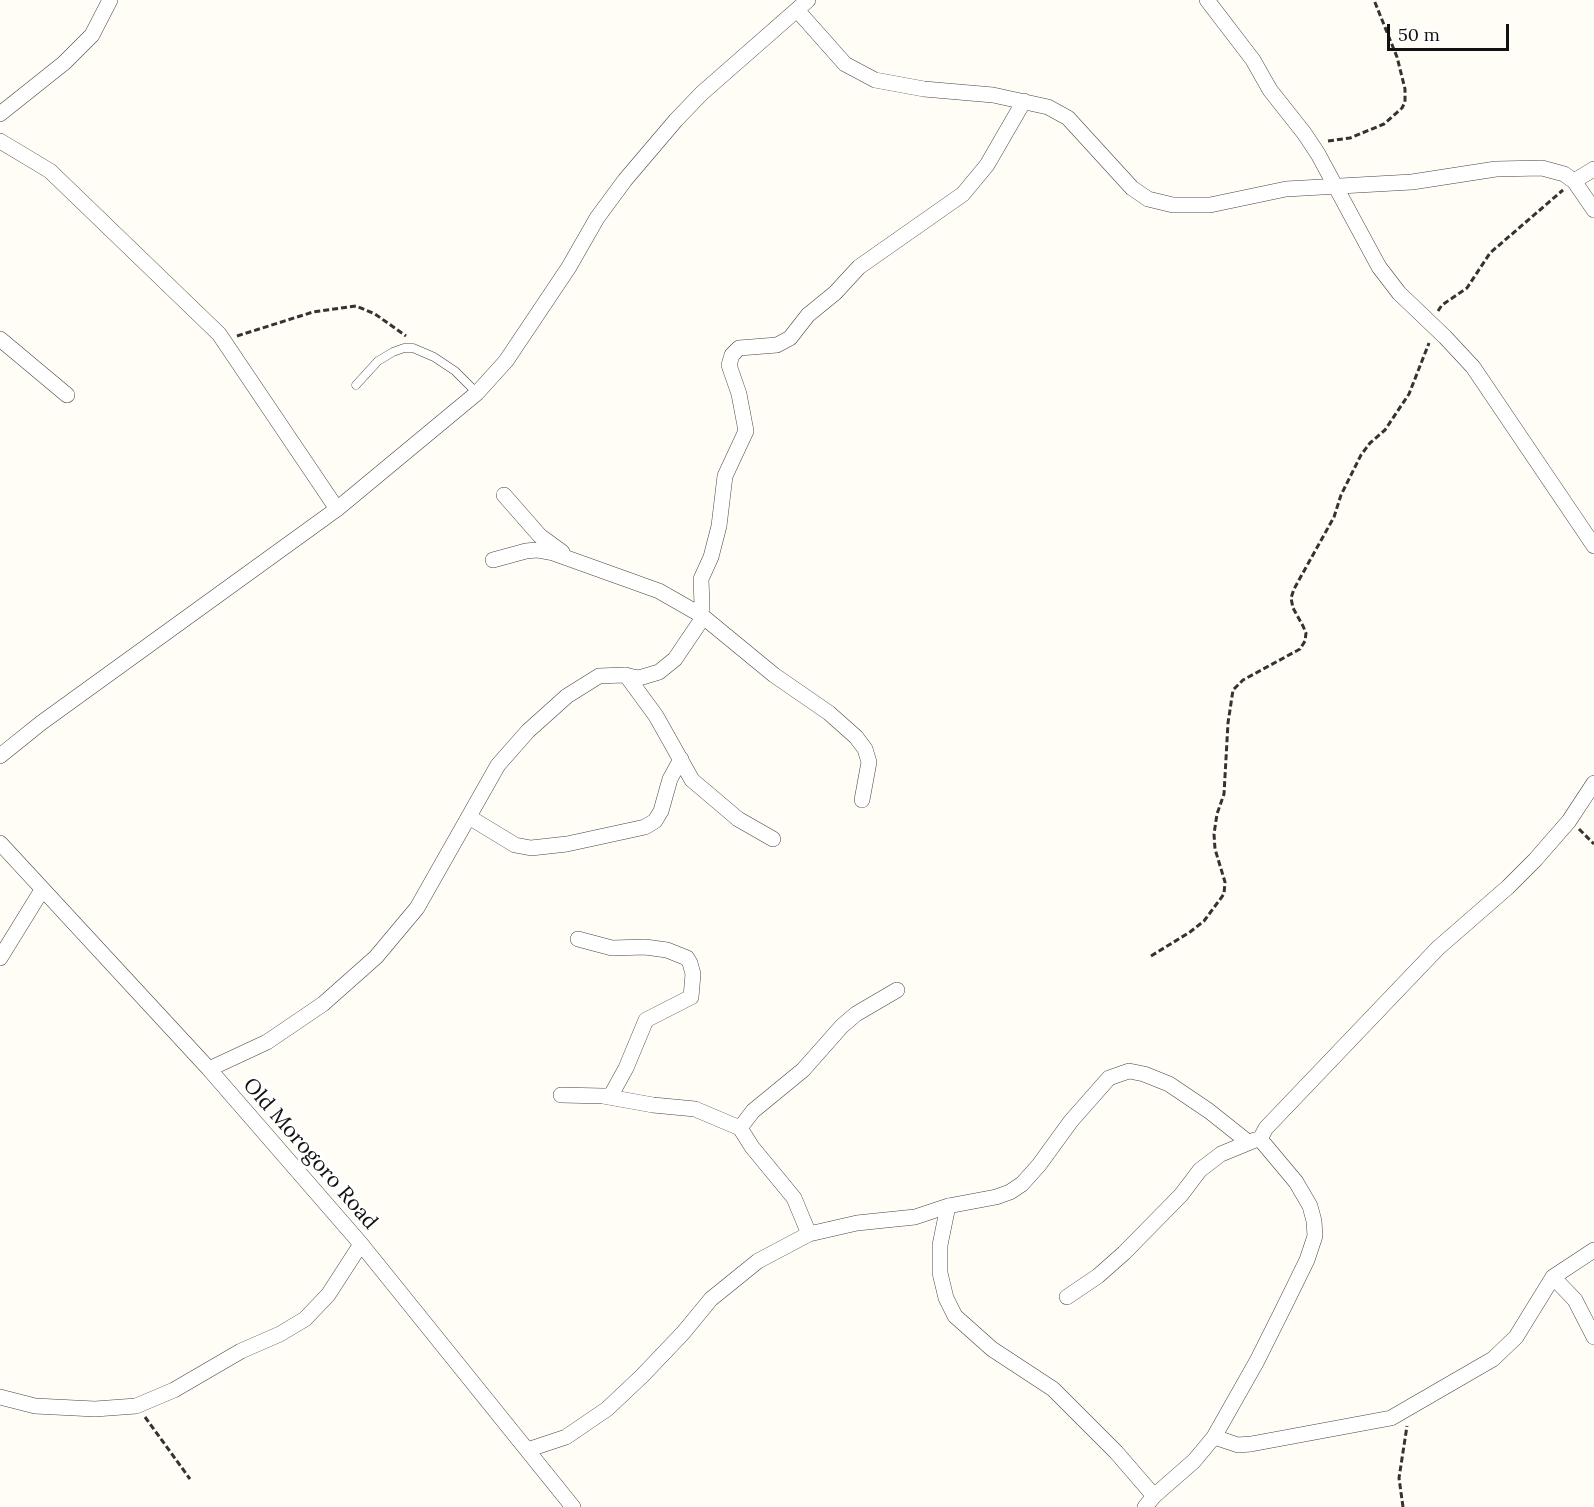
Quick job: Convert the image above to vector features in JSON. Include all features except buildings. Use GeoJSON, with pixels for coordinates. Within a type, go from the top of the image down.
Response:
{"type":"FeatureCollection","features":[{"type":"Feature","properties":{"kind":"street"},"geometry":{"type":"LineString","coordinates":[[0,114],[64,63],[92,36],[110,0]]}},
{"type":"Feature","properties":{"kind":"street"},"geometry":{"type":"LineString","coordinates":[[1207,0],[1253,60],[1269,90],[1318,154],[1379,267],[1399,293],[1473,367],[1594,546]]}},
{"type":"Feature","properties":{"kind":"street"},"geometry":{"type":"LineString","coordinates":[[0,756],[41,723],[337,509],[477,393],[506,361],[569,267],[597,218],[625,180],[702,93],[802,5],[845,64],[875,80],[993,95],[1048,107],[1068,118],[1132,188],[1148,199],[1173,205],[1210,206],[1286,189],[1412,182],[1496,169],[1542,168],[1564,174],[1574,182],[1594,210]]}},
{"type":"Feature","properties":{"kind":"street"},"geometry":{"type":"LineString","coordinates":[[208,1070],[267,1042],[323,1004],[376,957],[417,908],[498,765],[528,731],[567,696],[599,676],[626,675],[639,678],[659,672],[675,659],[694,632],[701,615],[700,579],[711,556],[719,526],[725,476],[746,432],[740,394],[729,365],[732,355],[739,348],[777,345],[790,338],[808,315],[835,293],[859,267],[963,194],[987,165],[1023,101]]}},
{"type":"Feature","properties":{"kind":"street"},"geometry":{"type":"LineString","coordinates":[[0,141],[50,171],[224,340],[337,509]]}},
{"type":"Feature","properties":{"kind":"street"},"geometry":{"type":"LineString","coordinates":[[1574,182],[1594,169]]}},
{"type":"Feature","properties":{"kind":"street"},"geometry":{"type":"LineString","coordinates":[[0,339],[67,395]]}},
{"type":"Feature","properties":{"kind":"street"},"geometry":{"type":"LineString","coordinates":[[504,495],[540,536],[569,558]]}},
{"type":"Feature","properties":{"kind":"street"},"geometry":{"type":"LineString","coordinates":[[493,560],[526,550],[537,550],[569,558],[607,574],[659,591],[701,615],[774,675],[829,713],[856,737],[865,749],[869,762],[862,800]]}},
{"type":"Feature","properties":{"kind":"street"},"geometry":{"type":"LineString","coordinates":[[626,675],[656,716],[692,780],[738,819],[773,839]]}},
{"type":"Feature","properties":{"kind":"street"},"geometry":{"type":"LineString","coordinates":[[469,817],[510,842],[531,848],[567,844],[645,827],[655,821],[662,811],[670,779],[681,759]]}},
{"type":"Feature","properties":{"kind":"street"},"geometry":{"type":"LineString","coordinates":[[1067,1297],[1098,1276],[1124,1253],[1180,1195],[1200,1170],[1221,1154],[1254,1140],[1438,948],[1508,887],[1535,860],[1569,821],[1594,783]]}},
{"type":"Feature","properties":{"kind":"street","name":"Old Morogoro Road"},"geometry":{"type":"LineString","coordinates":[[0,843],[208,1070],[361,1244],[573,1507]]}},
{"type":"Feature","properties":{"kind":"street"},"geometry":{"type":"LineString","coordinates":[[0,958],[42,890]]}},
{"type":"Feature","properties":{"kind":"street"},"geometry":{"type":"LineString","coordinates":[[578,939],[612,948],[645,947],[667,950],[687,958],[693,974],[691,998],[646,1020],[626,1068],[610,1097]]}},
{"type":"Feature","properties":{"kind":"street"},"geometry":{"type":"LineString","coordinates":[[740,1128],[753,1111],[789,1084],[842,1026],[856,1014],[897,990]]}},
{"type":"Feature","properties":{"kind":"street"},"geometry":{"type":"LineString","coordinates":[[527,1450],[566,1437],[607,1409],[642,1376],[711,1299],[758,1261],[809,1234],[857,1222],[915,1216],[948,1206],[1010,1192],[1022,1184],[1109,1078],[1129,1071],[1169,1084],[1254,1140],[1296,1182],[1310,1206],[1315,1236],[1307,1260],[1284,1307],[1214,1437],[1194,1461],[1149,1502],[1116,1452],[1053,1389],[992,1349],[956,1316],[946,1298],[940,1273],[940,1245],[948,1206]]}},
{"type":"Feature","properties":{"kind":"street"},"geometry":{"type":"LineString","coordinates":[[561,1095],[610,1097],[695,1109],[740,1128],[752,1147],[794,1198],[809,1234]]}},
{"type":"Feature","properties":{"kind":"street"},"geometry":{"type":"LineString","coordinates":[[0,1397],[35,1406],[95,1409],[136,1406],[174,1390],[241,1351],[280,1334],[305,1319],[328,1295],[361,1244]]}},
{"type":"Feature","properties":{"kind":"street"},"geometry":{"type":"LineString","coordinates":[[1214,1437],[1238,1445],[1251,1444],[1391,1418],[1493,1359],[1516,1337],[1553,1277],[1594,1250]]}},
{"type":"Feature","properties":{"kind":"street"},"geometry":{"type":"LineString","coordinates":[[1553,1277],[1575,1300],[1594,1337]]}},
{"type":"Feature","properties":{"kind":"lane"},"geometry":{"type":"LineString","coordinates":[[356,386],[378,361],[404,348],[414,348],[434,357],[455,371],[477,393]]}},
{"type":"Feature","properties":{"kind":"path"},"geometry":{"type":"LineString","coordinates":[[1318,154],[1329,140],[1350,138],[1364,133],[1384,124],[1402,108],[1405,89],[1400,68],[1374,0]]}},
{"type":"Feature","properties":{"kind":"path"},"geometry":{"type":"LineString","coordinates":[[1151,956],[1204,921],[1224,894],[1226,882],[1215,849],[1214,834],[1217,814],[1224,794],[1228,723],[1233,690],[1243,680],[1300,649],[1305,641],[1306,633],[1293,608],[1291,598],[1294,589],[1334,517],[1341,495],[1361,455],[1370,443],[1385,430],[1409,394],[1426,353],[1438,311],[1442,305],[1467,288],[1490,253],[1574,182]]}},
{"type":"Feature","properties":{"kind":"path"},"geometry":{"type":"LineString","coordinates":[[224,340],[313,312],[356,306],[375,314],[409,338]]}},
{"type":"Feature","properties":{"kind":"path"},"geometry":{"type":"LineString","coordinates":[[136,1406],[190,1479]]}},
{"type":"Feature","properties":{"kind":"path"},"geometry":{"type":"LineString","coordinates":[[1403,1507],[1400,1478],[1403,1441],[1412,1407]]}}]}
